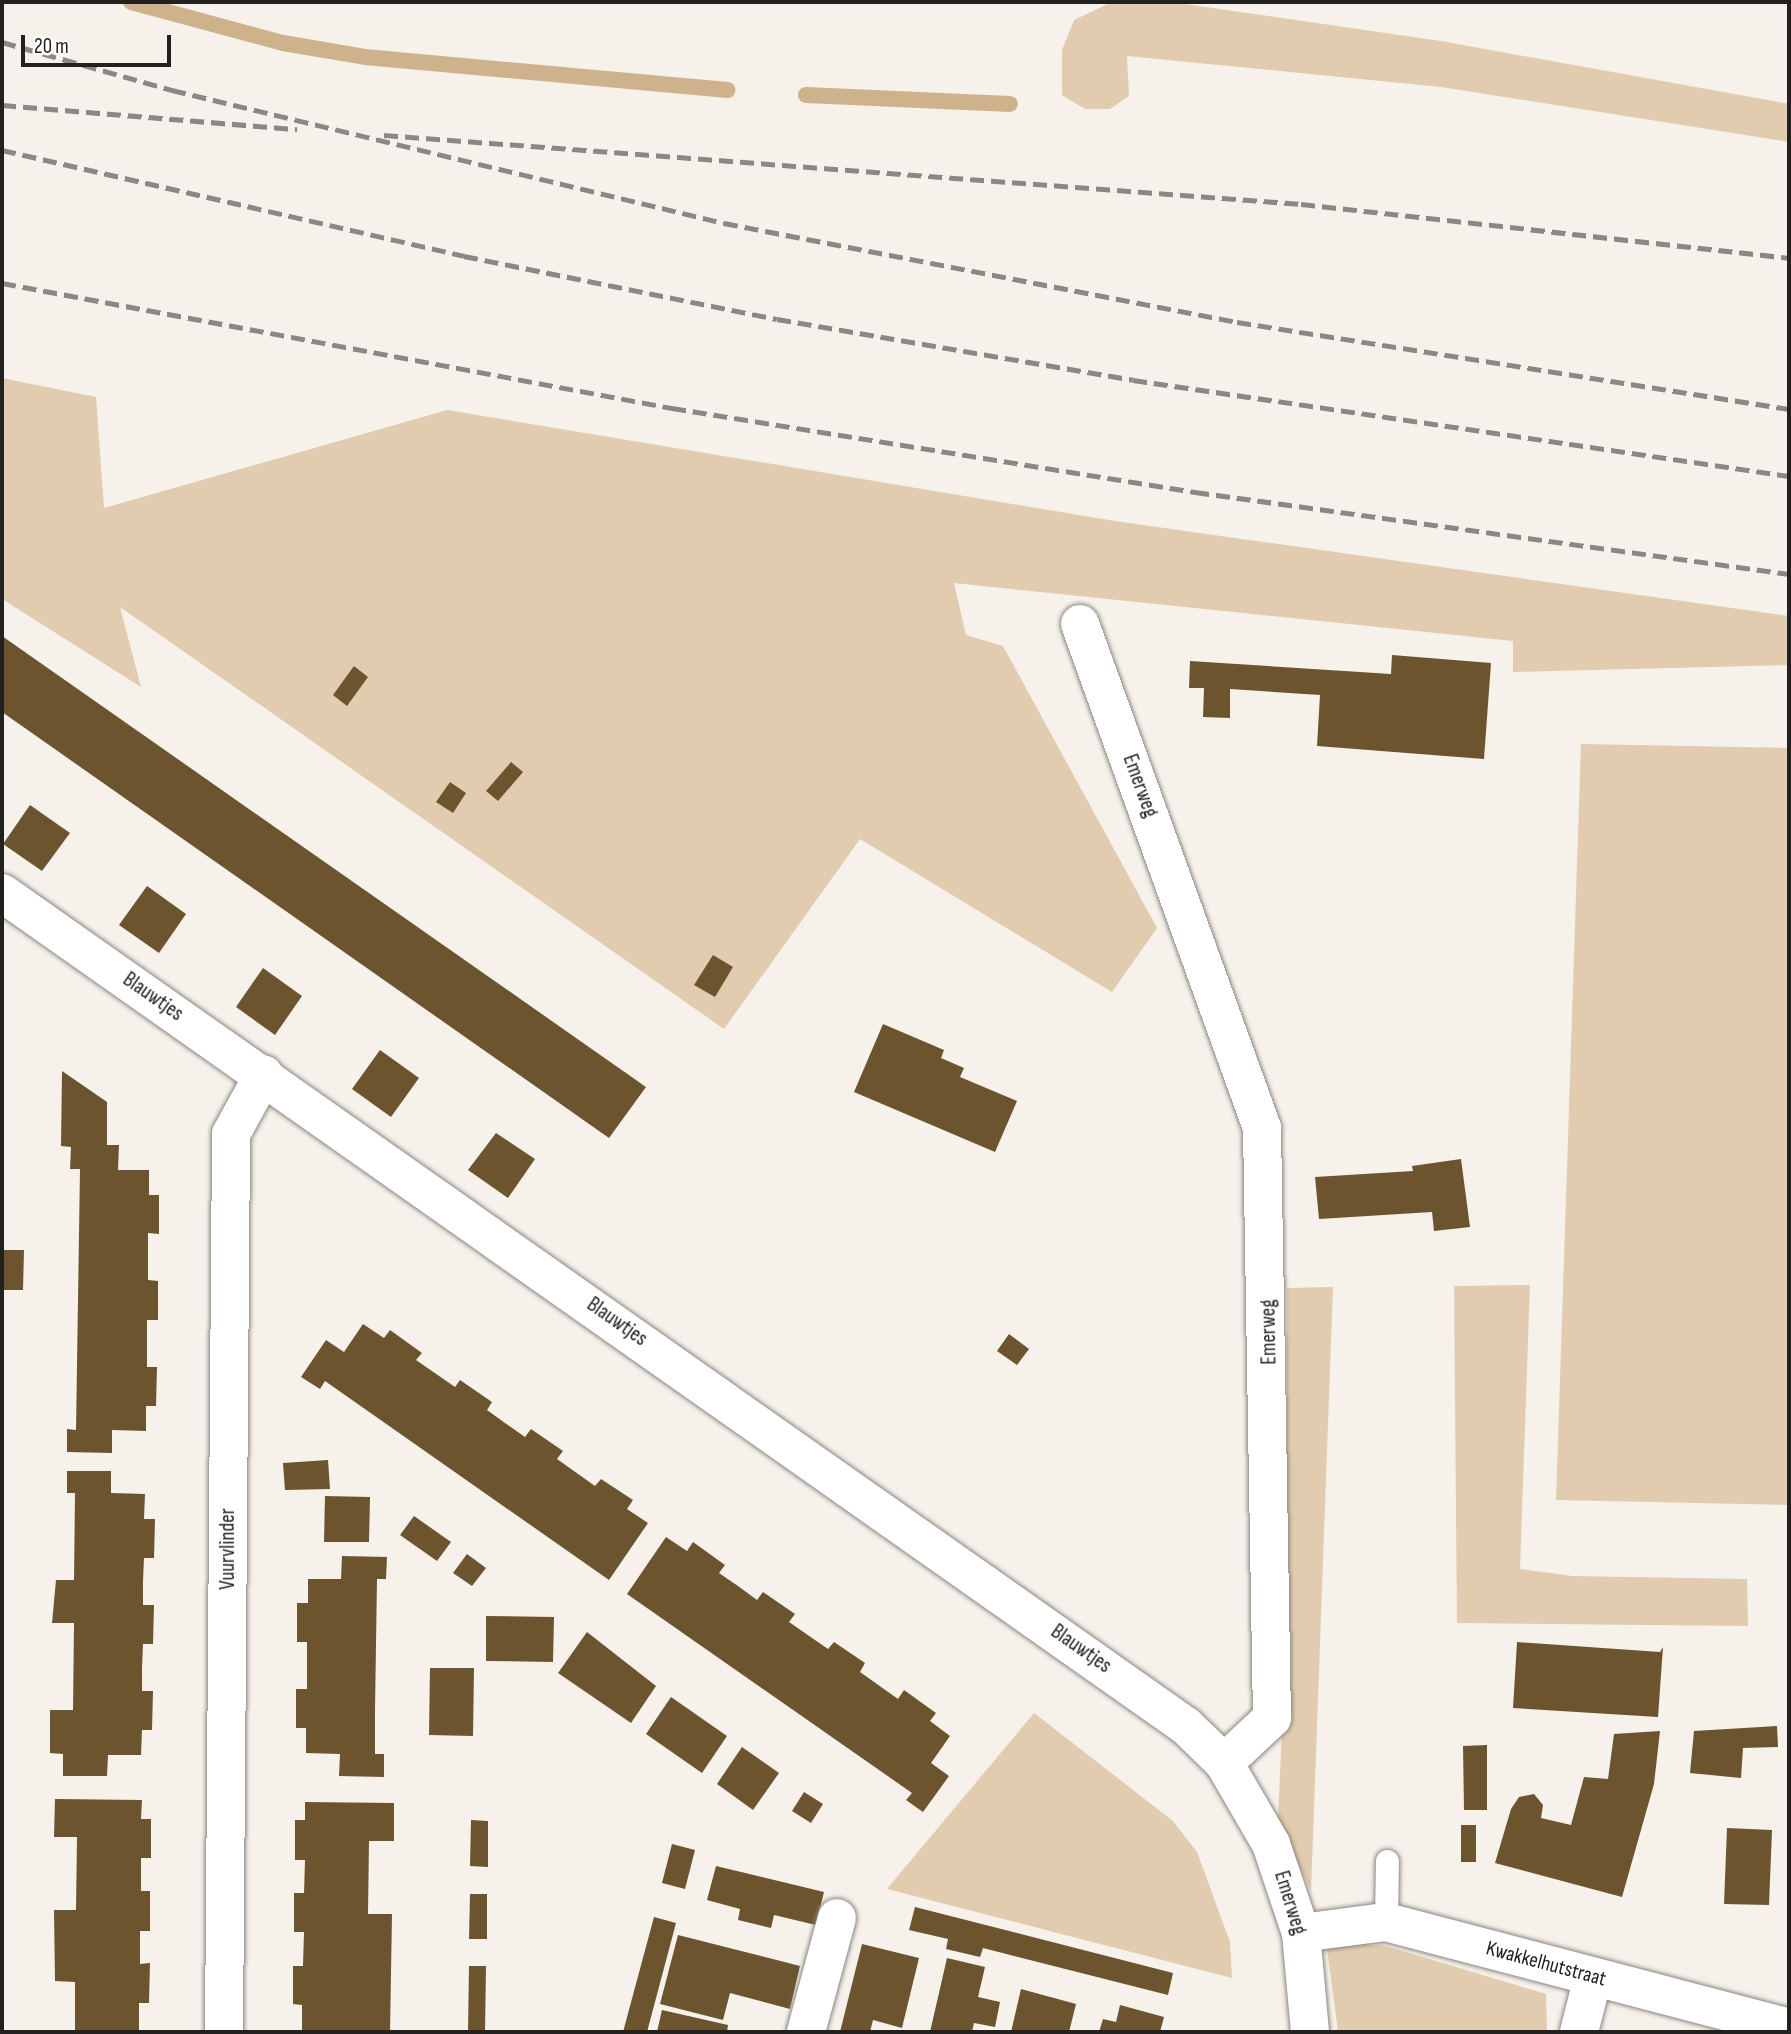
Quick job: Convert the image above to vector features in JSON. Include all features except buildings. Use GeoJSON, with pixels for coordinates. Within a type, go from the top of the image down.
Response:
{"type":"FeatureCollection","features":[{"type":"Feature","properties":{"kind":"street","name":"Emerweg"},"geometry":{"type":"LineString","coordinates":[[1080,624],[1262,1128],[1272,1718],[1224,1763],[1271,1844],[1301,1933],[1311,2032]]}},
{"type":"Feature","properties":{"kind":"street","name":"Blauwtjes"},"geometry":{"type":"LineString","coordinates":[[2,893],[264,1074],[1143,1693],[1224,1763]]}},
{"type":"Feature","properties":{"kind":"street","name":"Vuurvlinder"},"geometry":{"type":"LineString","coordinates":[[224,2032],[231,1134],[264,1074]]}},
{"type":"Feature","properties":{"kind":"street"},"geometry":{"type":"LineString","coordinates":[[806,2032],[837,1918]]}},
{"type":"Feature","properties":{"kind":"street","name":"Kwakkelhutstraat"},"geometry":{"type":"LineString","coordinates":[[1301,1933],[1386,1922],[1789,2028]]}},
{"type":"Feature","properties":{"kind":"street"},"geometry":{"type":"LineString","coordinates":[[1579,2032],[1593,1977]]}},
{"type":"Feature","properties":{"kind":"lane"},"geometry":{"type":"LineString","coordinates":[[1386,1922],[1387,1861]]}},
{"type":"Feature","properties":{"kind":"shaded area"},"geometry":{"type":"Polygon","coordinates":[[[1112,2],[1171,2],[1441,41],[1789,104],[1789,142],[1441,87],[1127,56],[1129,96],[1110,109],[1085,109],[1062,95],[1062,50],[1074,20],[1112,2]]]}},
{"type":"Feature","properties":{"kind":"shaded area"},"geometry":{"type":"Polygon","coordinates":[[[2,378],[96,397],[104,508],[447,410],[1115,521],[1789,616],[1789,665],[1513,672],[1513,641],[954,583],[966,635],[1003,646],[1157,928],[1112,992],[860,839],[724,1029],[120,607],[141,687],[2,599],[2,378]]]}},
{"type":"Feature","properties":{"kind":"shaded area"},"geometry":{"type":"Polygon","coordinates":[[[1581,744],[1789,748],[1789,1505],[1556,1500],[1581,744]]]}},
{"type":"Feature","properties":{"kind":"shaded area"},"geometry":{"type":"Polygon","coordinates":[[[1530,1285],[1520,1569],[1572,1576],[1747,1579],[1748,1626],[1457,1623],[1454,1286],[1530,1285]]]}},
{"type":"Feature","properties":{"kind":"shaded area"},"geometry":{"type":"Polygon","coordinates":[[[1333,1287],[1311,1891],[1278,1820],[1287,1613],[1287,1288],[1333,1287]]]}},
{"type":"Feature","properties":{"kind":"shaded area"},"geometry":{"type":"Polygon","coordinates":[[[1034,1713],[1173,1821],[1197,1852],[1230,1942],[1232,1978],[887,1889],[1034,1713]]]}},
{"type":"Feature","properties":{"kind":"shaded area"},"geometry":{"type":"Polygon","coordinates":[[[1326,1941],[1386,1946],[1546,1994],[1547,2032],[1338,2032],[1326,1941]]]}},
{"type":"Feature","properties":{"kind":"waterway"},"geometry":{"type":"LineString","coordinates":[[131,2],[283,43],[365,57],[727,90]]}},
{"type":"Feature","properties":{"kind":"waterway"},"geometry":{"type":"LineString","coordinates":[[806,95],[1010,104]]}},
{"type":"Feature","properties":{"kind":"railway"},"geometry":{"type":"LineString","coordinates":[[2,42],[172,90],[724,223],[1237,322],[1789,409]]}},
{"type":"Feature","properties":{"kind":"railway"},"geometry":{"type":"LineString","coordinates":[[2,105],[297,129]]}},
{"type":"Feature","properties":{"kind":"railway"},"geometry":{"type":"LineString","coordinates":[[384,135],[1301,204],[1789,258]]}},
{"type":"Feature","properties":{"kind":"railway"},"geometry":{"type":"LineString","coordinates":[[2,150],[464,256],[777,319],[1133,380],[1789,476]]}},
{"type":"Feature","properties":{"kind":"railway"},"geometry":{"type":"LineString","coordinates":[[2,283],[672,408],[1195,492],[1789,574]]}}]}
